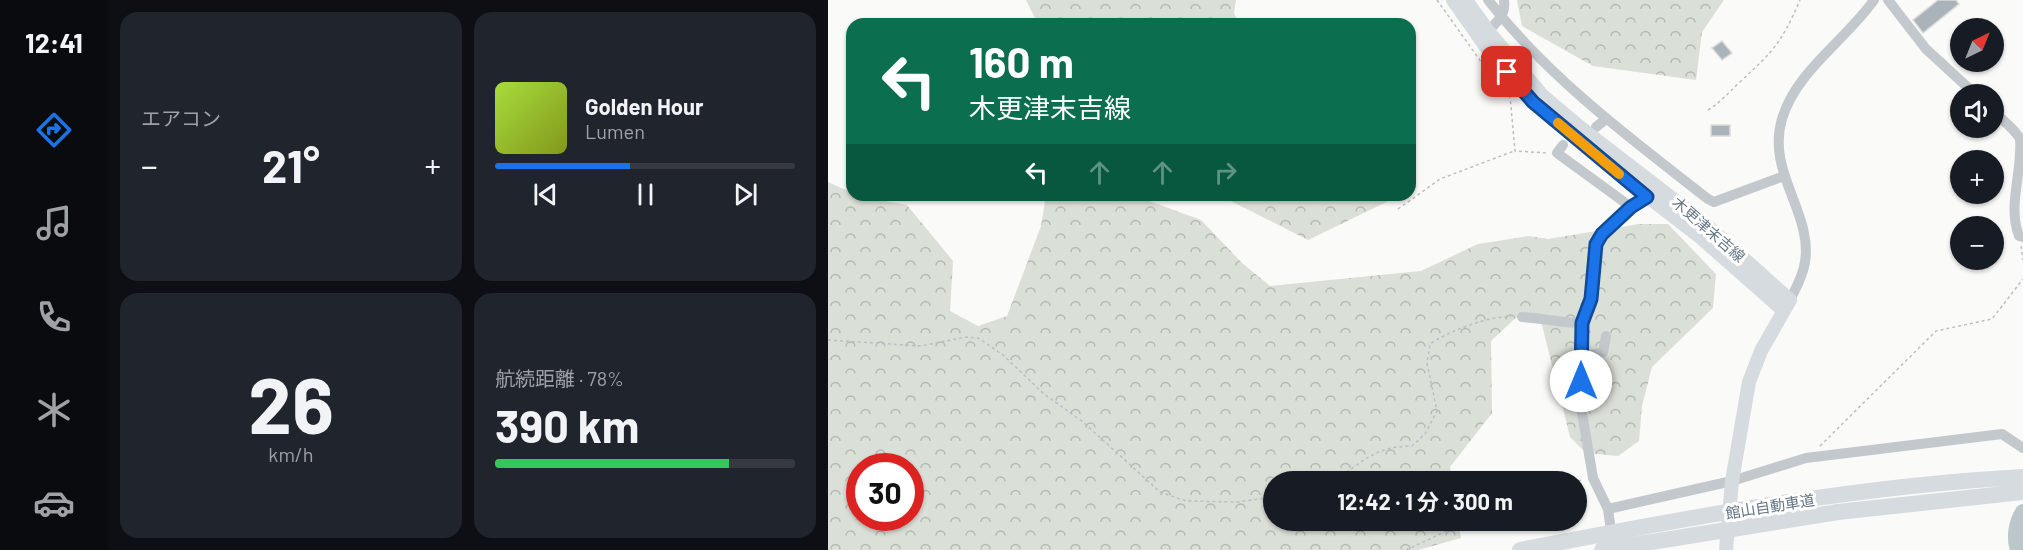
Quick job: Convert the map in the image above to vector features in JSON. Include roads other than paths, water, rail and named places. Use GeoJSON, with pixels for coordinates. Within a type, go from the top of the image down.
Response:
{"type":"FeatureCollection","features":[{"type":"Feature","properties":{"kind":"highway","name":"館山自動車道"},"geometry":{"type":"LineString","coordinates":[[1520,550],[1603,545],[1651,534],[1769,514],[1884,498],[2017,485]]}},
{"type":"Feature","properties":{"kind":"main road","name":"木更津末吉線"},"geometry":{"type":"LineString","coordinates":[[1453,0],[1493,57],[1533,102],[1647,197],[1787,305]]}},
{"type":"Feature","properties":{"kind":"main road","name":"木更津末吉線"},"geometry":{"type":"LineString","coordinates":[[1466,0],[1488,31],[1542,94],[1581,128],[1703,222],[1787,305]]}},
{"type":"Feature","properties":{"kind":"main road"},"geometry":{"type":"LineString","coordinates":[[1726,550],[1732,481],[1749,382],[1761,351],[1787,305]]}},
{"type":"Feature","properties":{"kind":"street"},"geometry":{"type":"LineString","coordinates":[[1488,0],[1555,75],[1606,119],[1714,202],[1784,176]]}},
{"type":"Feature","properties":{"kind":"street"},"geometry":{"type":"LineString","coordinates":[[1488,31],[1505,10],[1504,0]]}},
{"type":"Feature","properties":{"kind":"street"},"geometry":{"type":"LineString","coordinates":[[1787,305],[1802,276],[1806,245],[1784,176],[1778,138],[1787,106],[1795,91],[1874,0]]}},
{"type":"Feature","properties":{"kind":"street"},"geometry":{"type":"LineString","coordinates":[[1888,0],[1926,49],[1964,84]]}},
{"type":"Feature","properties":{"kind":"street"},"geometry":{"type":"LineString","coordinates":[[1596,127],[1606,119]]}},
{"type":"Feature","properties":{"kind":"street"},"geometry":{"type":"LineString","coordinates":[[2004,123],[2020,141],[2022,169],[2014,216],[2021,237]]}},
{"type":"Feature","properties":{"kind":"street"},"geometry":{"type":"LineString","coordinates":[[1560,149],[1631,207]]}},
{"type":"Feature","properties":{"kind":"street"},"geometry":{"type":"LineString","coordinates":[[1614,550],[1608,509],[1593,478],[1582,413],[1580,358],[1582,323],[1591,299],[1596,244],[1602,234],[1631,207],[1647,197]]}},
{"type":"Feature","properties":{"kind":"street"},"geometry":{"type":"LineString","coordinates":[[1522,317],[1540,318],[1557,323],[1582,323]]}},
{"type":"Feature","properties":{"kind":"street"},"geometry":{"type":"LineString","coordinates":[[1580,358],[1603,352],[1606,336]]}},
{"type":"Feature","properties":{"kind":"street"},"geometry":{"type":"LineString","coordinates":[[1608,509],[1732,481],[1806,458],[2002,434],[2023,448]]}},
{"type":"Feature","properties":{"kind":"waterway"},"geometry":{"type":"LineString","coordinates":[[2018,550],[2016,531],[2023,512]]}}]}
